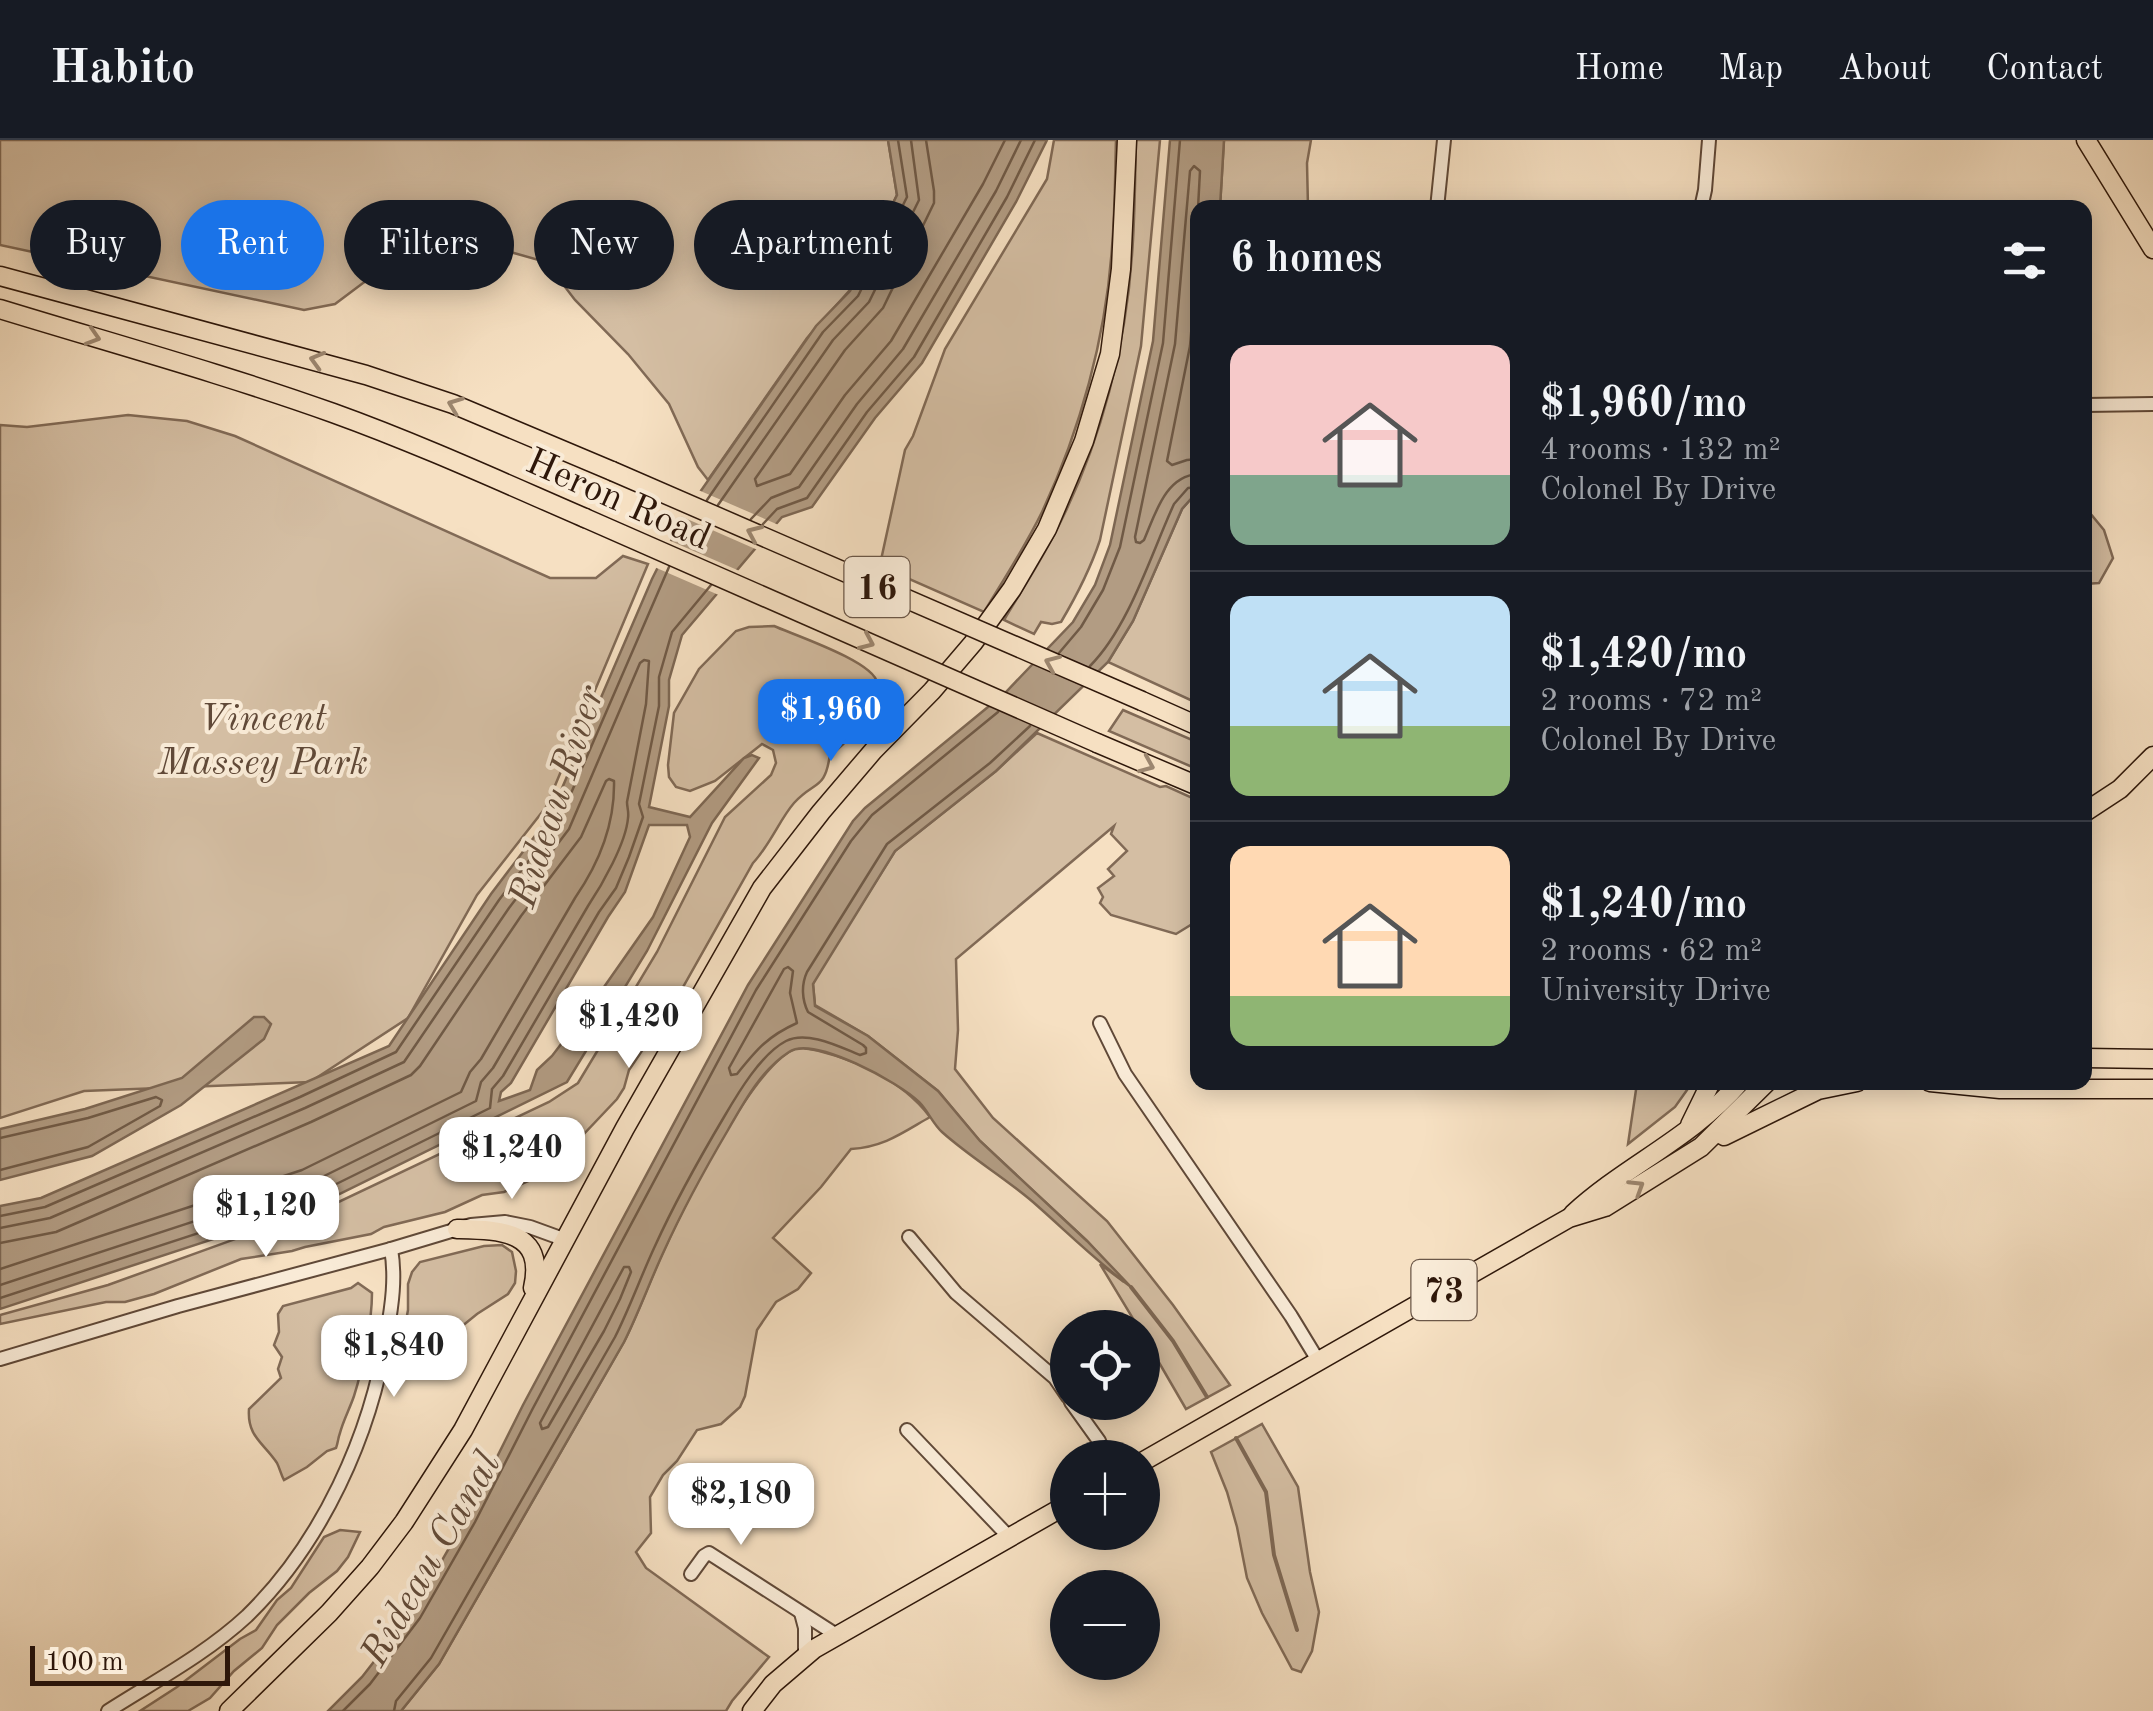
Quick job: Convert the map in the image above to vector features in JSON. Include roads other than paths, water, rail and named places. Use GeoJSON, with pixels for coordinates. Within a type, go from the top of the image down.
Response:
{"type":"FeatureCollection","features":[{"type":"Feature","properties":{"kind":"main road"},"geometry":{"type":"LineString","coordinates":[[228,1711],[329,1614],[404,1522],[463,1430],[563,1239],[762,888],[872,750],[932,691],[973,643],[1012,589],[1046,529],[1084,441],[1110,354],[1121,269],[1127,140]]}},
{"type":"Feature","properties":{"kind":"main road"},"geometry":{"type":"LineString","coordinates":[[2086,140],[2153,249]]}},
{"type":"Feature","properties":{"kind":"main road","name":"Heron Road"},"geometry":{"type":"LineString","coordinates":[[0,276],[379,379],[453,404],[1190,723]]}},
{"type":"Feature","properties":{"kind":"main road","name":"Heron Road"},"geometry":{"type":"LineString","coordinates":[[0,309],[232,378],[430,450],[1190,783]]}},
{"type":"Feature","properties":{"kind":"main road"},"geometry":{"type":"LineString","coordinates":[[2092,807],[2120,789],[2153,756]]}},
{"type":"Feature","properties":{"kind":"main road"},"geometry":{"type":"LineString","coordinates":[[2092,1058],[2153,1060]]}},
{"type":"Feature","properties":{"kind":"main road"},"geometry":{"type":"LineString","coordinates":[[1685,1134],[1707,1090]]}},
{"type":"Feature","properties":{"kind":"main road","name":"73"},"geometry":{"type":"LineString","coordinates":[[1569,1218],[1596,1193],[1685,1134],[1734,1090]]}},
{"type":"Feature","properties":{"kind":"main road","name":"73"},"geometry":{"type":"LineString","coordinates":[[1160,1452],[1569,1218],[1605,1206],[1701,1147],[1759,1090]]}},
{"type":"Feature","properties":{"kind":"main road"},"geometry":{"type":"LineString","coordinates":[[1701,1147],[1818,1090]]}},
{"type":"Feature","properties":{"kind":"main road"},"geometry":{"type":"LineString","coordinates":[[2092,1090],[2153,1090]]}},
{"type":"Feature","properties":{"kind":"main road"},"geometry":{"type":"LineString","coordinates":[[457,1229],[506,1232],[532,1250],[536,1276],[524,1313]]}},
{"type":"Feature","properties":{"kind":"main road"},"geometry":{"type":"LineString","coordinates":[[752,1711],[773,1684],[805,1656],[1050,1514]]}},
{"type":"Feature","properties":{"kind":"street"},"geometry":{"type":"LineString","coordinates":[[1438,200],[1444,140]]}},
{"type":"Feature","properties":{"kind":"street"},"geometry":{"type":"LineString","coordinates":[[1703,200],[1709,140]]}},
{"type":"Feature","properties":{"kind":"street"},"geometry":{"type":"LineString","coordinates":[[2092,405],[2153,404]]}},
{"type":"Feature","properties":{"kind":"street"},"geometry":{"type":"LineString","coordinates":[[1100,1023],[1124,1074],[1319,1362]]}},
{"type":"Feature","properties":{"kind":"street"},"geometry":{"type":"LineString","coordinates":[[0,1358],[484,1222],[530,1227],[563,1239]]}},
{"type":"Feature","properties":{"kind":"street"},"geometry":{"type":"LineString","coordinates":[[908,1237],[956,1293],[1050,1374]]}},
{"type":"Feature","properties":{"kind":"street"},"geometry":{"type":"LineString","coordinates":[[108,1711],[222,1638],[256,1606],[301,1552],[334,1494],[367,1415],[390,1318],[394,1266],[391,1249]]}},
{"type":"Feature","properties":{"kind":"street"},"geometry":{"type":"LineString","coordinates":[[907,1430],[1009,1537]]}},
{"type":"Feature","properties":{"kind":"street"},"geometry":{"type":"LineString","coordinates":[[691,1574],[710,1554],[838,1636]]}},
{"type":"Feature","properties":{"kind":"street"},"geometry":{"type":"LineString","coordinates":[[801,1612],[805,1656]]}},
{"type":"Feature","properties":{"kind":"water","name":"Rideau River"},"geometry":{"type":"Polygon","coordinates":[[[888,140],[1047,140],[1016,202],[922,363],[875,418],[812,507],[782,517],[682,635],[669,680],[669,706],[649,807],[690,817],[744,758],[759,758],[712,823],[647,951],[567,1082],[317,1205],[0,1309],[0,1206],[41,1198],[389,1046],[491,894],[550,816],[652,579],[684,515],[816,326],[850,290],[928,290],[928,200],[895,200],[888,140]],[[649,825],[625,892],[499,1101],[530,1090],[537,1070],[597,997],[653,917],[690,837],[687,825],[649,825]]]}},
{"type":"Feature","properties":{"kind":"water","name":"Rideau Canal"},"geometry":{"type":"Polygon","coordinates":[[[1170,140],[1224,140],[1220,200],[1190,200],[1190,500],[1182,509],[1133,621],[1108,662],[996,771],[895,851],[813,984],[815,1006],[868,1036],[938,1091],[980,1141],[1131,1287],[1022,1193],[942,1132],[909,1094],[836,1055],[801,1048],[789,1052],[754,1087],[711,1159],[671,1235],[624,1342],[439,1664],[401,1711],[328,1711],[362,1677],[411,1614],[467,1517],[748,985],[853,821],[1005,693],[1073,622],[1095,585],[1110,545],[1153,341],[1170,140]]]}},
{"type":"Feature","properties":{"kind":"water"},"geometry":{"type":"Polygon","coordinates":[[[254,1017],[264,1017],[271,1024],[264,1039],[181,1105],[92,1156],[0,1180],[0,1129],[85,1109],[182,1078],[254,1017]]]}},
{"type":"Feature","properties":{"kind":"waterway"},"geometry":{"type":"LineString","coordinates":[[1131,1287],[1173,1341],[1207,1397]]}},
{"type":"Feature","properties":{"kind":"waterway"},"geometry":{"type":"LineString","coordinates":[[1236,1438],[1266,1492],[1274,1555],[1297,1630]]}},
{"type":"Feature","properties":{"kind":"park label","name":"Vincent Massey Park"},"geometry":{"type":"Point","coordinates":[263,739]}}]}
